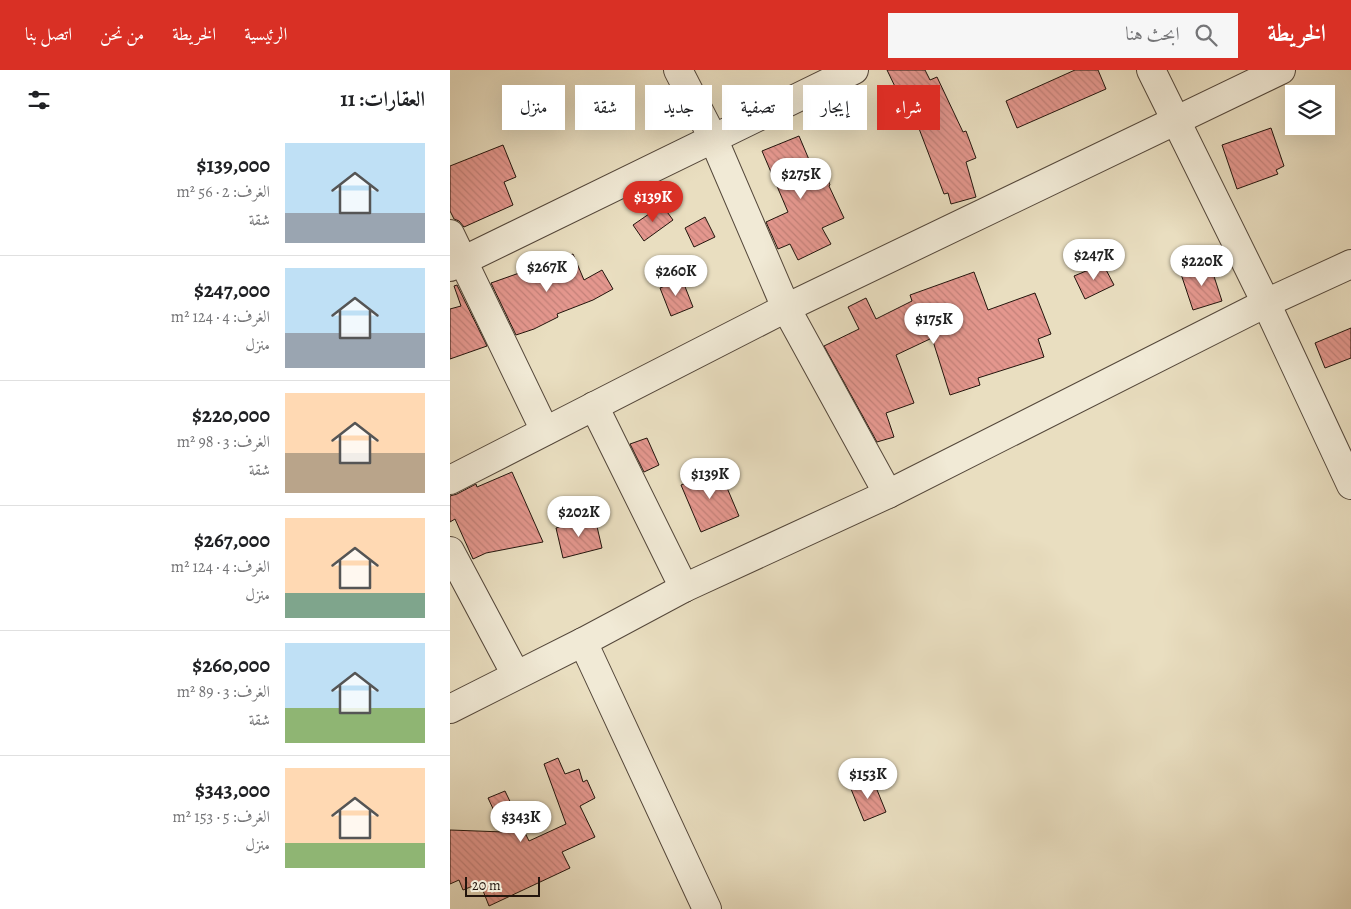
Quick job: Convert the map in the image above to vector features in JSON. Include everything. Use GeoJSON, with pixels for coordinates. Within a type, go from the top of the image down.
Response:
{"type":"FeatureCollection","features":[{"type":"Feature","properties":{"kind":"street"},"geometry":{"type":"LineString","coordinates":[[678,70],[713,138],[786,308],[888,494]]}},
{"type":"Feature","properties":{"kind":"street"},"geometry":{"type":"LineString","coordinates":[[456,263],[854,70]]}},
{"type":"Feature","properties":{"kind":"street"},"geometry":{"type":"LineString","coordinates":[[1151,70],[1266,304],[1351,485]]}},
{"type":"Feature","properties":{"kind":"street"},"geometry":{"type":"LineString","coordinates":[[450,480],[786,308],[1281,70]]}},
{"type":"Feature","properties":{"kind":"street"},"geometry":{"type":"LineString","coordinates":[[450,234],[456,263],[544,431]]}},
{"type":"Feature","properties":{"kind":"street"},"geometry":{"type":"LineString","coordinates":[[450,709],[583,642],[684,588],[888,494],[1266,304],[1351,264]]}},
{"type":"Feature","properties":{"kind":"street"},"geometry":{"type":"LineString","coordinates":[[594,406],[684,588]]}},
{"type":"Feature","properties":{"kind":"street"},"geometry":{"type":"LineString","coordinates":[[450,552],[516,675]]}},
{"type":"Feature","properties":{"kind":"street"},"geometry":{"type":"LineString","coordinates":[[583,642],[707,909]]}},
{"type":"Feature","properties":{"kind":"building"},"geometry":{"type":"Polygon","coordinates":[[[887,70],[925,70],[930,80],[937,77],[963,132],[966,131],[976,158],[966,162],[976,197],[951,204],[948,193],[944,194],[920,130],[940,130],[940,85],[894,85],[887,70]]]}},
{"type":"Feature","properties":{"kind":"building"},"geometry":{"type":"Polygon","coordinates":[[[1075,70],[1098,70],[1106,89],[1017,128],[1006,101],[1075,70]]]}},
{"type":"Feature","properties":{"kind":"building"},"geometry":{"type":"Polygon","coordinates":[[[1271,128],[1284,166],[1276,170],[1278,174],[1237,189],[1222,145],[1271,128]]]}},
{"type":"Feature","properties":{"kind":"building"},"geometry":{"type":"Polygon","coordinates":[[[799,136],[813,169],[822,165],[829,186],[844,218],[822,228],[831,244],[798,260],[790,244],[778,249],[766,222],[788,212],[762,151],[799,136]]]}},
{"type":"Feature","properties":{"kind":"building"},"geometry":{"type":"Polygon","coordinates":[[[503,145],[516,177],[504,182],[513,205],[464,227],[459,221],[454,219],[450,211],[450,166],[503,145]]]}},
{"type":"Feature","properties":{"kind":"building"},"geometry":{"type":"Polygon","coordinates":[[[662,205],[673,220],[644,241],[633,225],[662,205]]]}},
{"type":"Feature","properties":{"kind":"building"},"geometry":{"type":"Polygon","coordinates":[[[705,217],[715,237],[694,247],[685,228],[705,217]]]}},
{"type":"Feature","properties":{"kind":"building"},"geometry":{"type":"Polygon","coordinates":[[[573,254],[584,280],[602,270],[613,289],[593,300],[557,314],[558,317],[534,329],[516,335],[491,283],[573,254]]]}},
{"type":"Feature","properties":{"kind":"building"},"geometry":{"type":"Polygon","coordinates":[[[1103,264],[1114,285],[1085,299],[1074,276],[1103,264]]]}},
{"type":"Feature","properties":{"kind":"building"},"geometry":{"type":"Polygon","coordinates":[[[1210,264],[1222,301],[1193,310],[1181,274],[1210,264]]]}},
{"type":"Feature","properties":{"kind":"building"},"geometry":{"type":"Polygon","coordinates":[[[974,272],[988,310],[1035,293],[1051,334],[1038,339],[1044,357],[978,378],[980,385],[950,395],[932,338],[896,355],[914,403],[886,413],[894,437],[877,442],[824,346],[859,329],[848,307],[866,298],[876,319],[912,301],[910,295],[974,272]]]}},
{"type":"Feature","properties":{"kind":"building"},"geometry":{"type":"Polygon","coordinates":[[[682,279],[693,307],[671,316],[660,288],[682,279]]]}},
{"type":"Feature","properties":{"kind":"building"},"geometry":{"type":"Polygon","coordinates":[[[457,285],[487,346],[450,359],[450,309],[461,306],[454,286],[457,285]]]}},
{"type":"Feature","properties":{"kind":"building"},"geometry":{"type":"Polygon","coordinates":[[[1351,328],[1351,358],[1325,368],[1315,343],[1351,328]]]}},
{"type":"Feature","properties":{"kind":"building"},"geometry":{"type":"Polygon","coordinates":[[[647,438],[659,465],[644,472],[630,444],[647,438]]]}},
{"type":"Feature","properties":{"kind":"building"},"geometry":{"type":"Polygon","coordinates":[[[719,469],[739,516],[701,532],[681,485],[719,469]]]}},
{"type":"Feature","properties":{"kind":"building"},"geometry":{"type":"Polygon","coordinates":[[[512,472],[543,542],[486,553],[473,559],[455,519],[450,522],[450,496],[476,484],[477,487],[512,472]]]}},
{"type":"Feature","properties":{"kind":"building"},"geometry":{"type":"Polygon","coordinates":[[[595,518],[602,548],[563,558],[556,528],[595,518]]]}},
{"type":"Feature","properties":{"kind":"building"},"geometry":{"type":"Polygon","coordinates":[[[558,758],[565,774],[579,769],[583,782],[587,780],[595,798],[580,806],[595,837],[562,852],[570,868],[489,906],[480,883],[463,890],[459,880],[450,884],[450,830],[504,832],[488,798],[505,791],[529,841],[566,824],[544,764],[558,758]]]}},
{"type":"Feature","properties":{"kind":"building"},"geometry":{"type":"Polygon","coordinates":[[[873,780],[886,812],[864,821],[851,789],[873,780]]]}}]}
